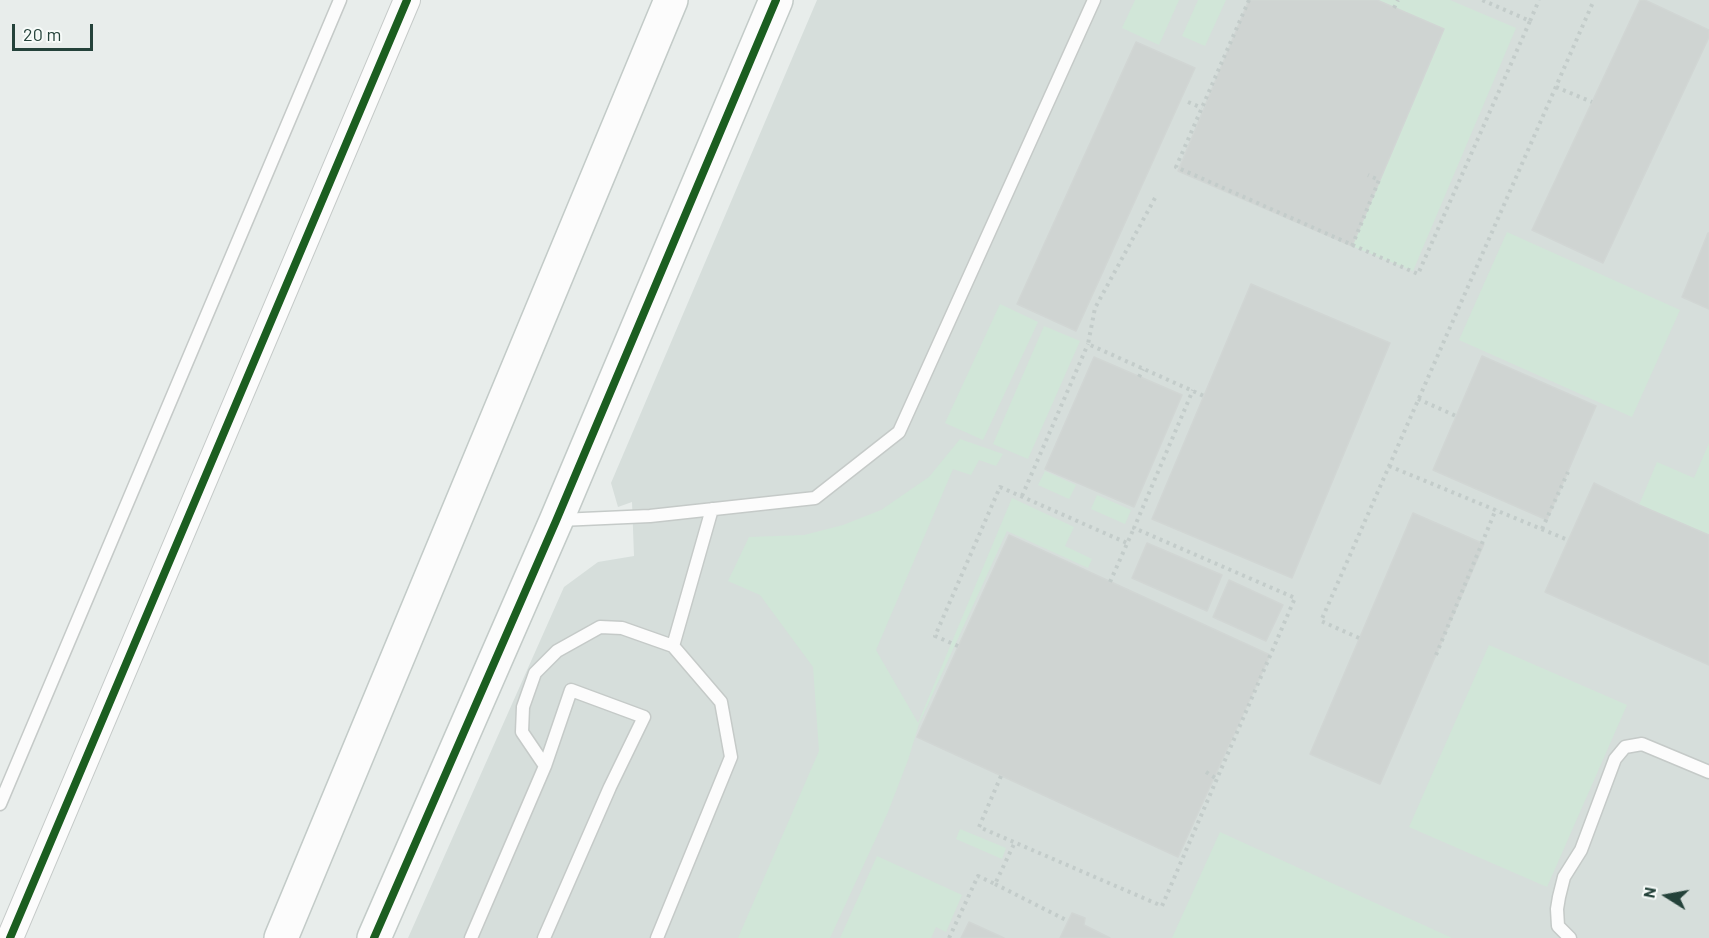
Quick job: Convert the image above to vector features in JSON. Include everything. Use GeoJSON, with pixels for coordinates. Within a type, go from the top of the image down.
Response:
{"type":"FeatureCollection","features":[{"type":"Feature","properties":{"kind":"street"},"geometry":{"type":"LineString","coordinates":[[10,938],[407,0]]}},
{"type":"Feature","properties":{"kind":"street"},"geometry":{"type":"LineString","coordinates":[[281,938],[671,0]]}},
{"type":"Feature","properties":{"kind":"street"},"geometry":{"type":"LineString","coordinates":[[374,938],[556,521],[776,0]]}},
{"type":"Feature","properties":{"kind":"lane"},"geometry":{"type":"LineString","coordinates":[[0,804],[340,0]]}},
{"type":"Feature","properties":{"kind":"lane"},"geometry":{"type":"LineString","coordinates":[[556,521],[650,516],[815,498],[899,432],[1094,0]]}},
{"type":"Feature","properties":{"kind":"lane"},"geometry":{"type":"LineString","coordinates":[[673,646],[712,509]]}},
{"type":"Feature","properties":{"kind":"lane"},"geometry":{"type":"LineString","coordinates":[[545,766],[522,732],[523,707],[535,672],[557,651],[600,627],[622,628],[673,646],[721,702],[731,757],[657,938]]}},
{"type":"Feature","properties":{"kind":"lane"},"geometry":{"type":"LineString","coordinates":[[471,938],[545,766],[571,690],[644,717],[610,787],[544,938]]}},
{"type":"Feature","properties":{"kind":"lane"},"geometry":{"type":"LineString","coordinates":[[1570,938],[1558,926],[1559,897],[1564,877],[1581,850],[1615,759],[1625,747],[1642,744],[1709,772]]}},
{"type":"Feature","properties":{"kind":"path"},"geometry":{"type":"LineString","coordinates":[[1249,0],[1176,167],[1418,274],[1539,0]]}},
{"type":"Feature","properties":{"kind":"path"},"geometry":{"type":"LineString","coordinates":[[1394,8],[1398,0]]}},
{"type":"Feature","properties":{"kind":"path"},"geometry":{"type":"LineString","coordinates":[[1482,0],[1530,21]]}},
{"type":"Feature","properties":{"kind":"path"},"geometry":{"type":"LineString","coordinates":[[1359,638],[1321,621],[1594,0]]}},
{"type":"Feature","properties":{"kind":"path"},"geometry":{"type":"LineString","coordinates":[[1556,87],[1592,102]]}},
{"type":"Feature","properties":{"kind":"path"},"geometry":{"type":"LineString","coordinates":[[1188,102],[1202,108]]}},
{"type":"Feature","properties":{"kind":"path"},"geometry":{"type":"LineString","coordinates":[[1352,246],[1379,180],[1368,175]]}},
{"type":"Feature","properties":{"kind":"path"},"geometry":{"type":"LineString","coordinates":[[1022,496],[1088,344],[1095,308],[1155,198]]}},
{"type":"Feature","properties":{"kind":"path"},"geometry":{"type":"LineString","coordinates":[[1088,344],[1204,396]]}},
{"type":"Feature","properties":{"kind":"path"},"geometry":{"type":"LineString","coordinates":[[1139,377],[1143,369]]}},
{"type":"Feature","properties":{"kind":"path"},"geometry":{"type":"LineString","coordinates":[[1110,582],[1193,390]]}},
{"type":"Feature","properties":{"kind":"path"},"geometry":{"type":"LineString","coordinates":[[1419,399],[1456,416]]}},
{"type":"Feature","properties":{"kind":"path"},"geometry":{"type":"LineString","coordinates":[[1389,466],[1568,540]]}},
{"type":"Feature","properties":{"kind":"path"},"geometry":{"type":"LineString","coordinates":[[1542,529],[1568,472]]}},
{"type":"Feature","properties":{"kind":"path"},"geometry":{"type":"LineString","coordinates":[[958,646],[935,636],[1000,487],[1127,543]]}},
{"type":"Feature","properties":{"kind":"path"},"geometry":{"type":"LineString","coordinates":[[1436,655],[1496,510]]}},
{"type":"Feature","properties":{"kind":"path"},"geometry":{"type":"LineString","coordinates":[[1001,776],[979,827],[1162,906],[1295,598],[1134,528]]}},
{"type":"Feature","properties":{"kind":"path"},"geometry":{"type":"LineString","coordinates":[[1206,772],[1217,779]]}},
{"type":"Feature","properties":{"kind":"path"},"geometry":{"type":"LineString","coordinates":[[994,884],[1015,842]]}},
{"type":"Feature","properties":{"kind":"path"},"geometry":{"type":"LineString","coordinates":[[949,938],[978,876],[1068,921]]}},
{"type":"Feature","properties":{"kind":"shaded area"},"geometry":{"type":"Polygon","coordinates":[[[817,0],[1709,0],[1709,938],[408,938],[564,587],[598,562],[634,556],[632,502],[618,507],[611,483],[817,0]]]}},
{"type":"Feature","properties":{"kind":"green space"},"geometry":{"type":"Polygon","coordinates":[[[1135,0],[1179,0],[1159,45],[1122,28],[1135,0]]]}},
{"type":"Feature","properties":{"kind":"green space"},"geometry":{"type":"Polygon","coordinates":[[[1198,0],[1226,0],[1205,46],[1182,36],[1198,0]]]}},
{"type":"Feature","properties":{"kind":"green space"},"geometry":{"type":"Polygon","coordinates":[[[1377,0],[1450,0],[1516,28],[1413,271],[1352,246],[1444,29],[1377,0]]]}},
{"type":"Feature","properties":{"kind":"green space"},"geometry":{"type":"Polygon","coordinates":[[[1507,232],[1680,310],[1632,417],[1459,340],[1507,232]]]}},
{"type":"Feature","properties":{"kind":"green space"},"geometry":{"type":"Polygon","coordinates":[[[1000,304],[1038,322],[983,440],[945,423],[1000,304]]]}},
{"type":"Feature","properties":{"kind":"green space"},"geometry":{"type":"Polygon","coordinates":[[[1044,326],[1080,341],[1028,459],[993,444],[1044,326]]]}},
{"type":"Feature","properties":{"kind":"green space"},"geometry":{"type":"Polygon","coordinates":[[[960,439],[1003,454],[996,466],[979,460],[971,475],[953,469],[876,650],[918,723],[1012,498],[1074,527],[1065,546],[1092,559],[1088,568],[1007,531],[919,724],[888,812],[830,938],[738,938],[819,751],[813,667],[760,595],[728,581],[749,537],[804,535],[843,525],[881,510],[929,477],[960,439]]]}},
{"type":"Feature","properties":{"kind":"green space"},"geometry":{"type":"Polygon","coordinates":[[[1709,443],[1709,535],[1639,505],[1657,462],[1694,478],[1709,443]]]}},
{"type":"Feature","properties":{"kind":"green space"},"geometry":{"type":"Polygon","coordinates":[[[1045,471],[1076,485],[1069,499],[1038,485],[1045,471]]]}},
{"type":"Feature","properties":{"kind":"green space"},"geometry":{"type":"Polygon","coordinates":[[[1097,495],[1131,510],[1125,524],[1091,509],[1097,495]]]}},
{"type":"Feature","properties":{"kind":"green space"},"geometry":{"type":"Polygon","coordinates":[[[1489,645],[1627,705],[1547,887],[1409,827],[1489,645]]]}},
{"type":"Feature","properties":{"kind":"green space"},"geometry":{"type":"Polygon","coordinates":[[[960,829],[1006,848],[1002,859],[956,839],[960,829]]]}},
{"type":"Feature","properties":{"kind":"green space"},"geometry":{"type":"Polygon","coordinates":[[[1220,832],[1452,938],[1172,938],[1220,832]]]}},
{"type":"Feature","properties":{"kind":"green space"},"geometry":{"type":"Polygon","coordinates":[[[877,856],[962,895],[946,932],[936,927],[931,938],[840,938],[877,856]]]}},
{"type":"Feature","properties":{"kind":"building"},"geometry":{"type":"Polygon","coordinates":[[[1249,0],[1377,0],[1444,29],[1352,246],[1178,171],[1249,0]]]}},
{"type":"Feature","properties":{"kind":"building"},"geometry":{"type":"Polygon","coordinates":[[[1640,0],[1645,0],[1709,30],[1709,37],[1603,263],[1532,230],[1640,0]]]}},
{"type":"Feature","properties":{"kind":"building"},"geometry":{"type":"Polygon","coordinates":[[[1136,42],[1195,68],[1076,331],[1017,304],[1136,42]]]}},
{"type":"Feature","properties":{"kind":"building"},"geometry":{"type":"Polygon","coordinates":[[[1709,233],[1709,309],[1682,297],[1709,233]]]}},
{"type":"Feature","properties":{"kind":"building"},"geometry":{"type":"Polygon","coordinates":[[[1251,284],[1390,343],[1292,578],[1152,519],[1251,284]]]}},
{"type":"Feature","properties":{"kind":"building"},"geometry":{"type":"Polygon","coordinates":[[[1482,356],[1596,406],[1547,520],[1433,470],[1482,356]]]}},
{"type":"Feature","properties":{"kind":"building"},"geometry":{"type":"Polygon","coordinates":[[[1094,357],[1182,395],[1134,507],[1045,469],[1094,357]]]}},
{"type":"Feature","properties":{"kind":"building"},"geometry":{"type":"Polygon","coordinates":[[[1594,483],[1709,535],[1709,665],[1545,592],[1594,483]]]}},
{"type":"Feature","properties":{"kind":"building"},"geometry":{"type":"Polygon","coordinates":[[[1413,513],[1484,544],[1380,784],[1310,754],[1413,513]]]}},
{"type":"Feature","properties":{"kind":"building"},"geometry":{"type":"Polygon","coordinates":[[[1009,535],[1270,655],[1178,857],[917,737],[1009,535]]]}},
{"type":"Feature","properties":{"kind":"building"},"geometry":{"type":"Polygon","coordinates":[[[1147,543],[1222,575],[1207,611],[1132,578],[1147,543]]]}},
{"type":"Feature","properties":{"kind":"building"},"geometry":{"type":"Polygon","coordinates":[[[1229,580],[1283,605],[1266,641],[1213,617],[1229,580]]]}},
{"type":"Feature","properties":{"kind":"building"},"geometry":{"type":"Polygon","coordinates":[[[1072,913],[1085,918],[1084,925],[1110,938],[1060,938],[1072,913]]]}},
{"type":"Feature","properties":{"kind":"building"},"geometry":{"type":"Polygon","coordinates":[[[969,922],[1004,938],[961,938],[969,922]]]}},
{"type":"Feature","properties":{"kind":"cycle path"},"geometry":{"type":"LineString","coordinates":[[10,938],[407,0]]}},
{"type":"Feature","properties":{"kind":"cycle path"},"geometry":{"type":"LineString","coordinates":[[374,938],[556,521],[776,0]]}}]}
